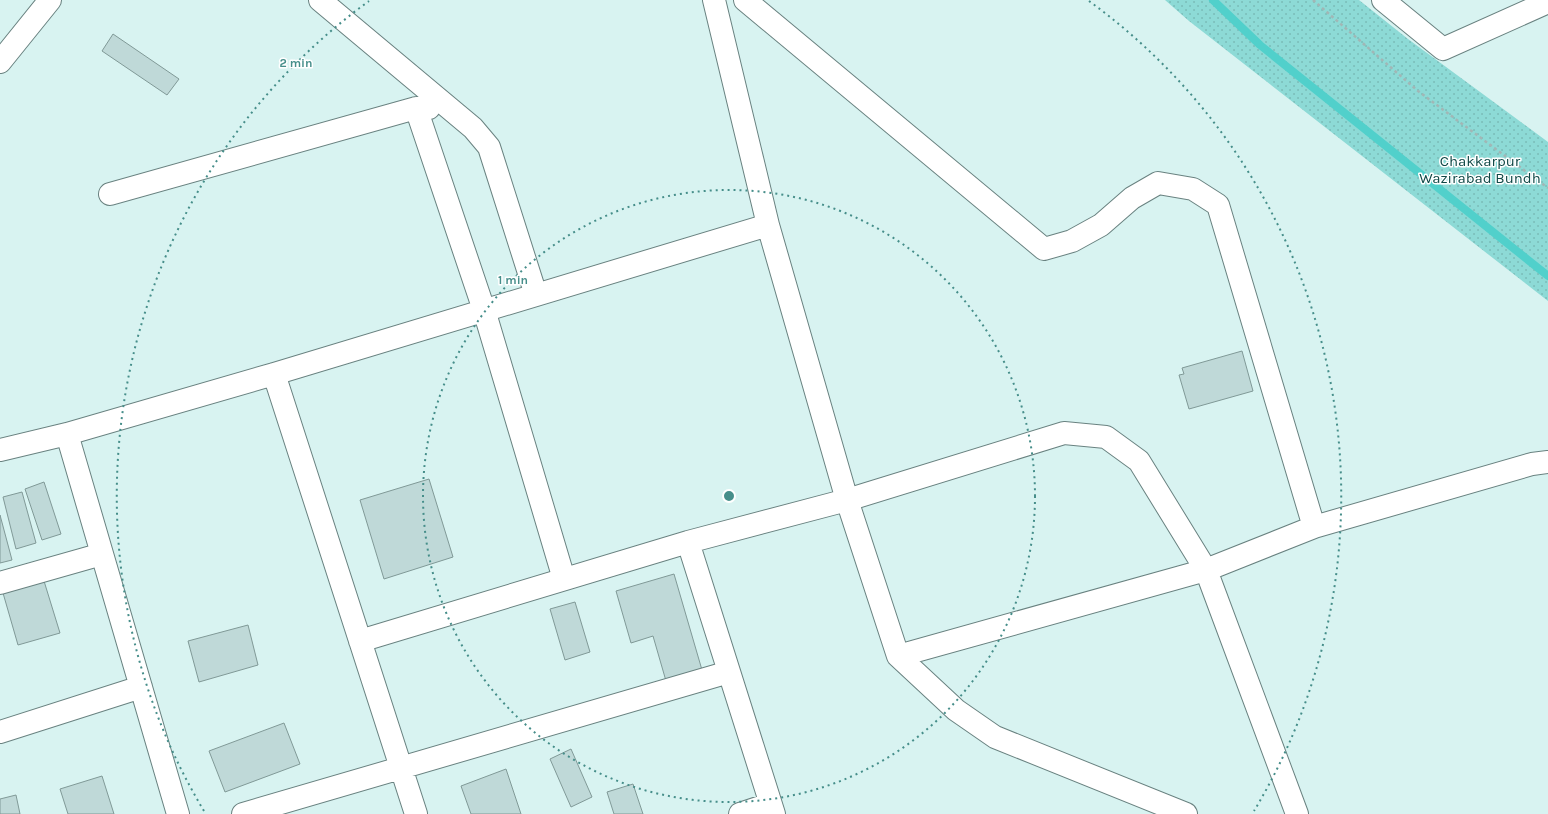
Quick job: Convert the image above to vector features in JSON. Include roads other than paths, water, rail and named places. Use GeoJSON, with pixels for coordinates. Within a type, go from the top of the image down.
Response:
{"type":"FeatureCollection","features":[{"type":"Feature","properties":{"kind":"street"},"geometry":{"type":"LineString","coordinates":[[0,62],[50,0]]}},
{"type":"Feature","properties":{"kind":"street"},"geometry":{"type":"LineString","coordinates":[[320,0],[447,108],[473,128],[489,147],[536,294]]}},
{"type":"Feature","properties":{"kind":"street"},"geometry":{"type":"LineString","coordinates":[[714,0],[768,224],[847,500],[898,656],[956,710],[995,737],[1186,814]]}},
{"type":"Feature","properties":{"kind":"street"},"geometry":{"type":"LineString","coordinates":[[745,0],[1044,249],[1072,241],[1101,225],[1132,198],[1158,183],[1193,189],[1218,205],[1314,527]]}},
{"type":"Feature","properties":{"kind":"street"},"geometry":{"type":"LineString","coordinates":[[1383,0],[1443,49],[1548,2]]}},
{"type":"Feature","properties":{"kind":"street"},"geometry":{"type":"LineString","coordinates":[[110,194],[416,108],[447,108]]}},
{"type":"Feature","properties":{"kind":"street"},"geometry":{"type":"LineString","coordinates":[[416,108],[484,310],[564,580]]}},
{"type":"Feature","properties":{"kind":"street"},"geometry":{"type":"LineString","coordinates":[[0,450],[67,434],[274,374],[768,224]]}},
{"type":"Feature","properties":{"kind":"street"},"geometry":{"type":"LineString","coordinates":[[274,374],[416,814]]}},
{"type":"Feature","properties":{"kind":"street"},"geometry":{"type":"LineString","coordinates":[[360,641],[688,542],[847,500],[1064,433],[1106,437],[1139,461],[1206,570],[1297,814]]}},
{"type":"Feature","properties":{"kind":"street"},"geometry":{"type":"LineString","coordinates":[[67,434],[178,814]]}},
{"type":"Feature","properties":{"kind":"street"},"geometry":{"type":"LineString","coordinates":[[898,656],[1206,570],[1314,527],[1532,464],[1548,462]]}},
{"type":"Feature","properties":{"kind":"street"},"geometry":{"type":"LineString","coordinates":[[688,542],[772,809],[740,814]]}},
{"type":"Feature","properties":{"kind":"street"},"geometry":{"type":"LineString","coordinates":[[0,583],[102,554]]}},
{"type":"Feature","properties":{"kind":"street"},"geometry":{"type":"LineString","coordinates":[[243,814],[730,672]]}},
{"type":"Feature","properties":{"kind":"street"},"geometry":{"type":"LineString","coordinates":[[0,732],[141,687]]}},
{"type":"Feature","properties":{"kind":"waterway"},"geometry":{"type":"LineString","coordinates":[[1213,0],[1260,45],[1548,276]]}},
{"type":"Feature","properties":{"kind":"park label","name":"Chakkarpur Wazirabad Bundh"},"geometry":{"type":"Point","coordinates":[1480,170]}}]}
